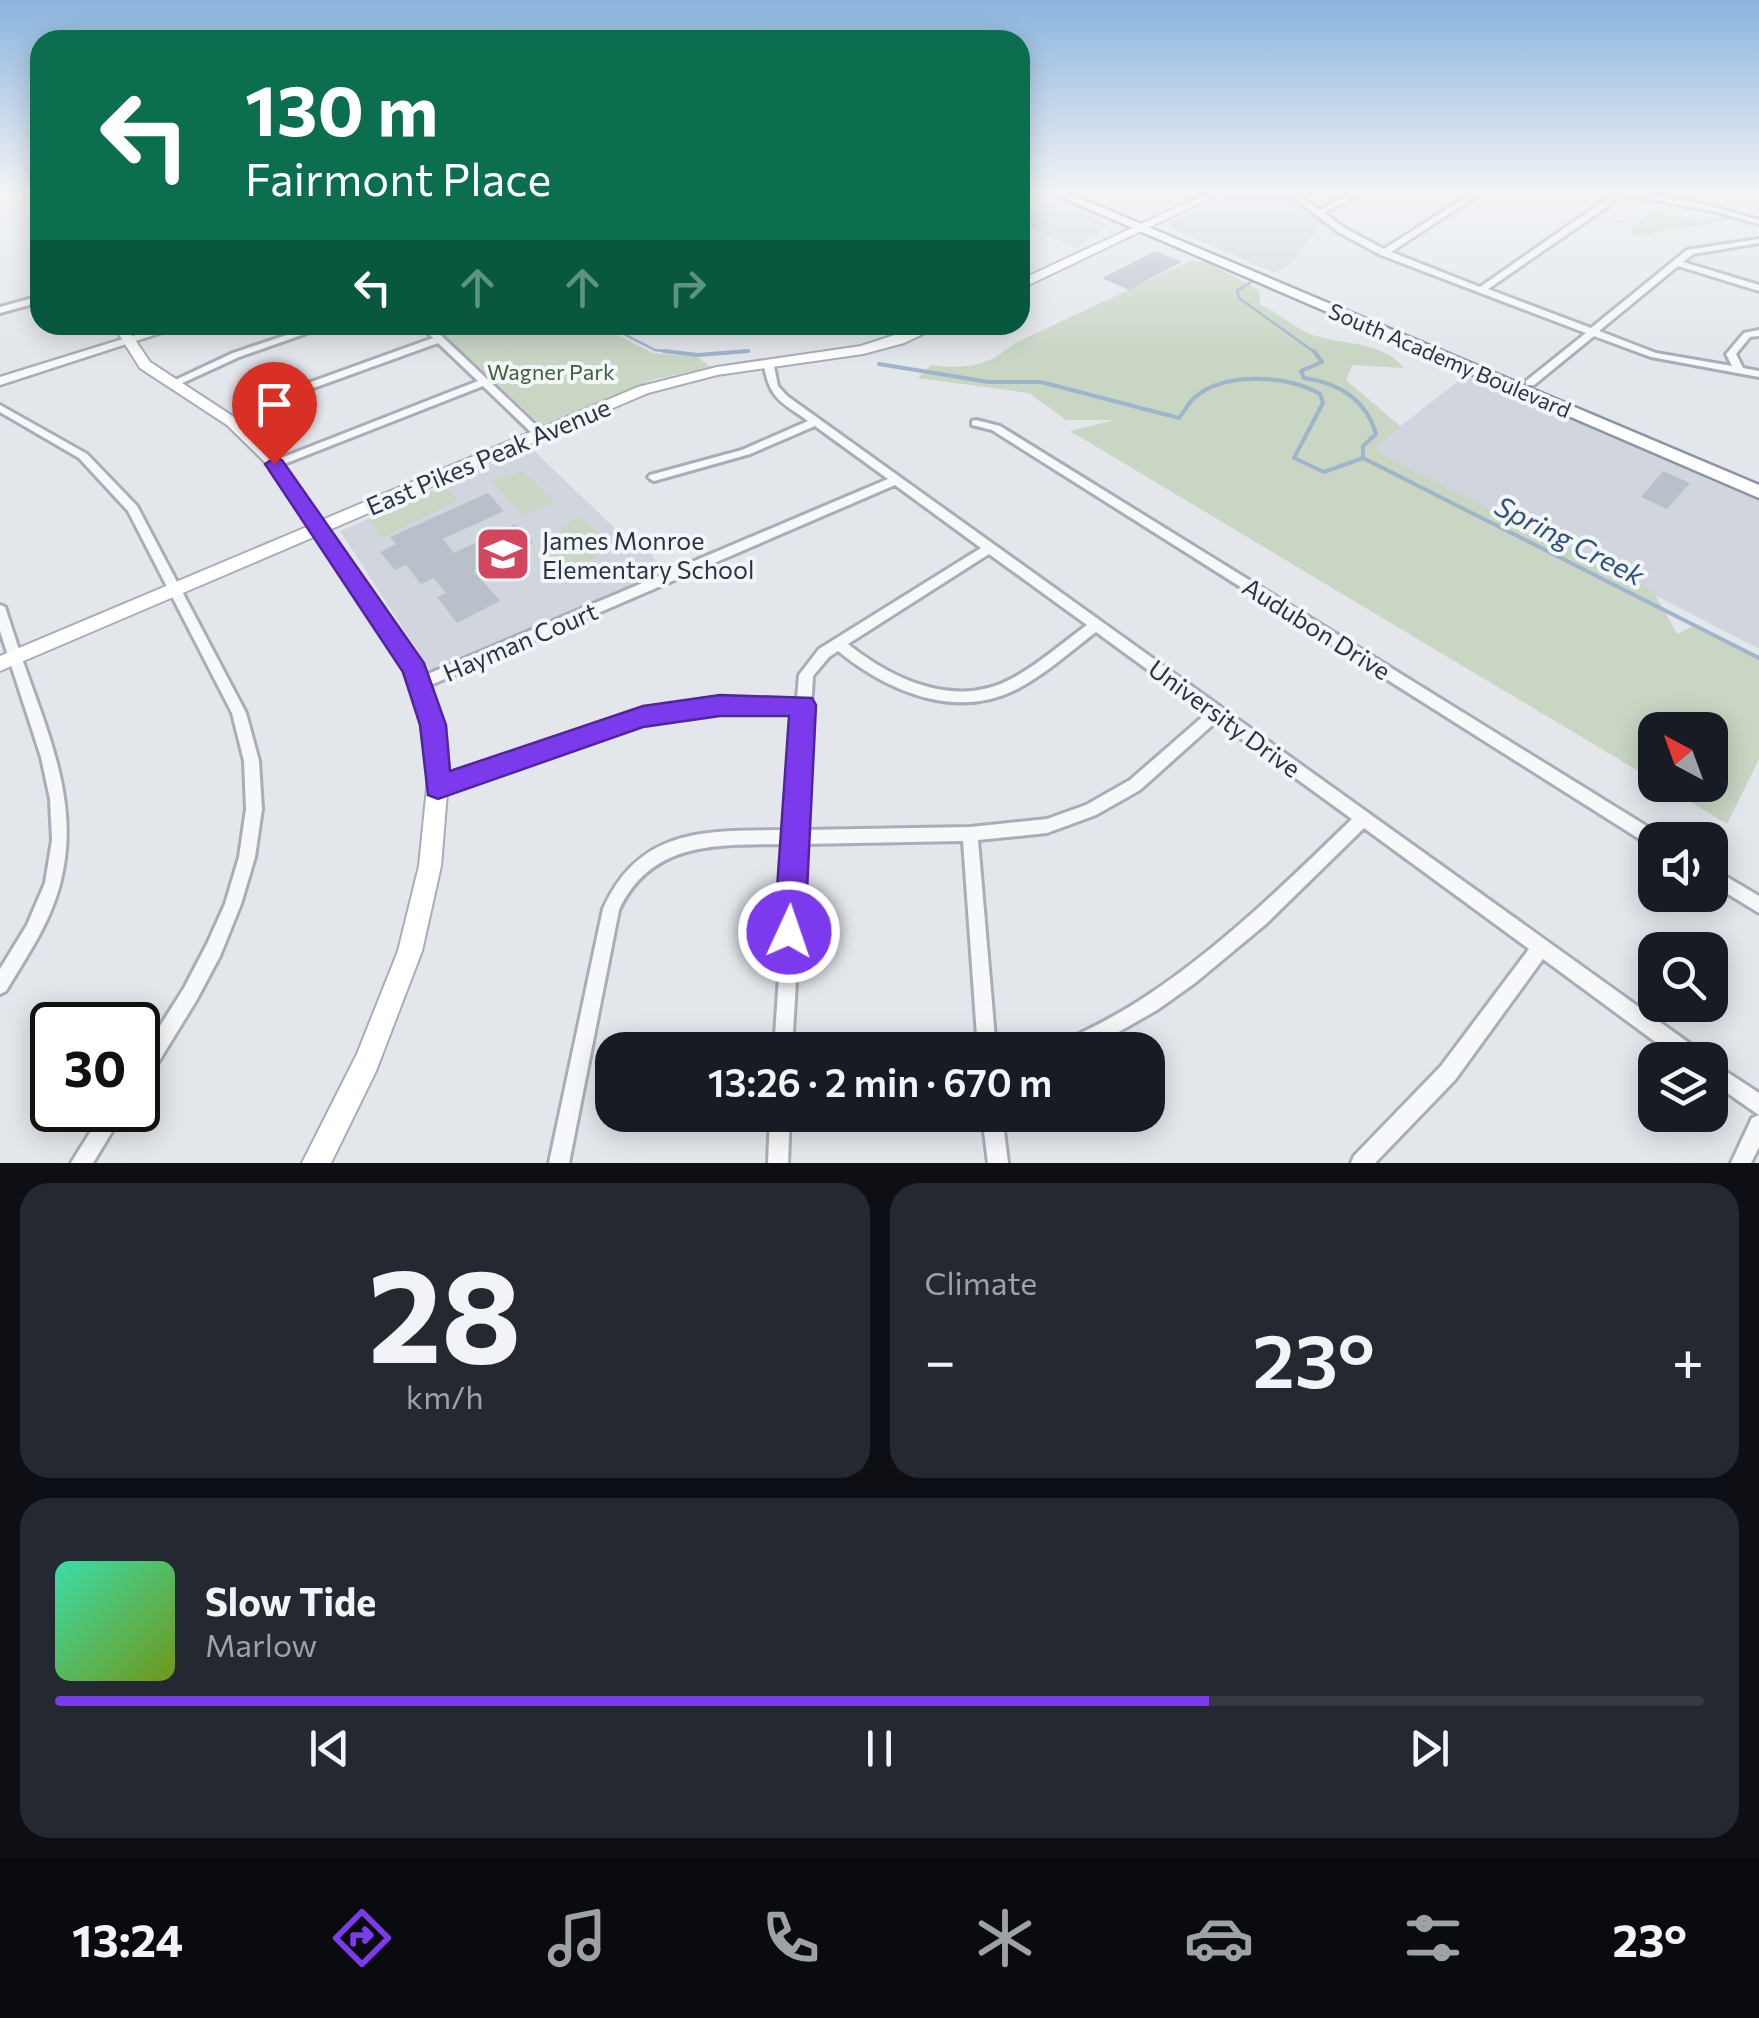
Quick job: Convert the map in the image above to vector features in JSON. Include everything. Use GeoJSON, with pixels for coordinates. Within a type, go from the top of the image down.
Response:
{"type":"FeatureCollection","features":[{"type":"Feature","properties":{"kind":"highway","name":"South Academy Boulevard"},"geometry":{"type":"LineString","coordinates":[[1190,245],[1759,492]]}},
{"type":"Feature","properties":{"kind":"highway","name":"South Academy Boulevard"},"geometry":{"type":"LineString","coordinates":[[1193,245],[1759,480]]}},
{"type":"Feature","properties":{"kind":"main road"},"geometry":{"type":"LineString","coordinates":[[1030,280],[1105,245]]}},
{"type":"Feature","properties":{"kind":"main road"},"geometry":{"type":"LineString","coordinates":[[125,335],[145,365],[232,422],[274,464],[396,638],[421,683],[433,725],[438,787],[430,866],[410,950],[367,1062],[316,1163]]}},
{"type":"Feature","properties":{"kind":"main road","name":"East Pikes Peak Avenue"},"geometry":{"type":"LineString","coordinates":[[7,661],[658,384],[710,372],[854,355],[905,335]]}},
{"type":"Feature","properties":{"kind":"street"},"geometry":{"type":"LineString","coordinates":[[1371,245],[1667,359],[1759,374]]}},
{"type":"Feature","properties":{"kind":"street"},"geometry":{"type":"LineString","coordinates":[[1384,252],[1395,245]]}},
{"type":"Feature","properties":{"kind":"street"},"geometry":{"type":"LineString","coordinates":[[1481,290],[1546,245]]}},
{"type":"Feature","properties":{"kind":"street"},"geometry":{"type":"LineString","coordinates":[[1530,383],[1677,262],[1704,247],[1720,245]]}},
{"type":"Feature","properties":{"kind":"street"},"geometry":{"type":"LineString","coordinates":[[1677,262],[1759,288]]}},
{"type":"Feature","properties":{"kind":"street"},"geometry":{"type":"LineString","coordinates":[[0,310],[30,302]]}},
{"type":"Feature","properties":{"kind":"street"},"geometry":{"type":"LineString","coordinates":[[1740,372],[1732,360],[1733,350],[1746,335],[1759,333]]}},
{"type":"Feature","properties":{"kind":"street"},"geometry":{"type":"LineString","coordinates":[[0,381],[148,335]]}},
{"type":"Feature","properties":{"kind":"street"},"geometry":{"type":"LineString","coordinates":[[174,383],[296,335]]}},
{"type":"Feature","properties":{"kind":"street"},"geometry":{"type":"LineString","coordinates":[[437,335],[539,434]]}},
{"type":"Feature","properties":{"kind":"street"},"geometry":{"type":"LineString","coordinates":[[232,422],[279,397],[440,338]]}},
{"type":"Feature","properties":{"kind":"street","name":"University Drive"},"geometry":{"type":"LineString","coordinates":[[769,366],[777,392],[816,422],[1671,1042]]}},
{"type":"Feature","properties":{"kind":"street"},"geometry":{"type":"LineString","coordinates":[[274,464],[484,382]]}},
{"type":"Feature","properties":{"kind":"street"},"geometry":{"type":"LineString","coordinates":[[0,408],[69,446],[108,480],[141,522],[246,729],[253,771],[252,824],[240,887],[218,940],[160,1039]]}},
{"type":"Feature","properties":{"kind":"street"},"geometry":{"type":"LineString","coordinates":[[654,477],[746,452],[816,422]]}},
{"type":"Feature","properties":{"kind":"street","name":"Audubon Drive"},"geometry":{"type":"LineString","coordinates":[[976,423],[996,428],[1638,829]]}},
{"type":"Feature","properties":{"kind":"street","name":"Hayman Court"},"geometry":{"type":"LineString","coordinates":[[421,683],[896,480]]}},
{"type":"Feature","properties":{"kind":"street"},"geometry":{"type":"LineString","coordinates":[[784,1032],[803,705],[810,666],[838,644],[990,548]]}},
{"type":"Feature","properties":{"kind":"street"},"geometry":{"type":"LineString","coordinates":[[0,610],[7,661],[57,784],[62,838],[51,894],[0,985]]}},
{"type":"Feature","properties":{"kind":"street"},"geometry":{"type":"LineString","coordinates":[[838,644],[856,660],[900,685],[969,696],[1014,685],[1096,625]]}},
{"type":"Feature","properties":{"kind":"street"},"geometry":{"type":"LineString","coordinates":[[438,787],[643,717],[720,706],[803,705]]}},
{"type":"Feature","properties":{"kind":"street"},"geometry":{"type":"LineString","coordinates":[[559,1163],[604,928],[620,890],[643,864],[674,847],[711,838],[970,834],[1046,826],[1091,810],[1135,785],[1218,712]]}},
{"type":"Feature","properties":{"kind":"street"},"geometry":{"type":"LineString","coordinates":[[1102,1032],[1204,966],[1282,902],[1362,820]]}},
{"type":"Feature","properties":{"kind":"street"},"geometry":{"type":"LineString","coordinates":[[970,834],[986,1032]]}},
{"type":"Feature","properties":{"kind":"street"},"geometry":{"type":"LineString","coordinates":[[1728,885],[1759,905]]}},
{"type":"Feature","properties":{"kind":"street"},"geometry":{"type":"LineString","coordinates":[[1360,1163],[1448,1072],[1540,948]]}},
{"type":"Feature","properties":{"kind":"street"},"geometry":{"type":"LineString","coordinates":[[1728,1083],[1759,1106]]}},
{"type":"Feature","properties":{"kind":"street"},"geometry":{"type":"LineString","coordinates":[[1741,1163],[1759,1125]]}},
{"type":"Feature","properties":{"kind":"street"},"geometry":{"type":"LineString","coordinates":[[81,1163],[101,1132]]}},
{"type":"Feature","properties":{"kind":"street"},"geometry":{"type":"LineString","coordinates":[[778,1163],[779,1132]]}},
{"type":"Feature","properties":{"kind":"street"},"geometry":{"type":"LineString","coordinates":[[994,1132],[998,1163]]}},
{"type":"Feature","properties":{"kind":"shaded area"},"geometry":{"type":"Polygon","coordinates":[[[1211,245],[1305,245],[1290,264],[1275,273],[1211,245]]]}},
{"type":"Feature","properties":{"kind":"shaded area"},"geometry":{"type":"Polygon","coordinates":[[[1470,372],[1759,497],[1759,649],[1380,453],[1376,445],[1470,372]]]}},
{"type":"Feature","properties":{"kind":"shaded area","name":"James Monroe Elementary School"},"geometry":{"type":"Polygon","coordinates":[[[530,447],[625,538],[637,534],[665,574],[431,671],[340,531],[530,447]]]}},
{"type":"Feature","properties":{"kind":"green space"},"geometry":{"type":"Polygon","coordinates":[[[1191,261],[1207,262],[1259,290],[1260,305],[1302,330],[1374,348],[1395,359],[1404,368],[1352,365],[1346,380],[1401,427],[1377,445],[1380,453],[1653,591],[1677,634],[1697,624],[1759,658],[1759,759],[1728,822],[1690,802],[1728,802],[1728,712],[1638,712],[1638,771],[1070,431],[1115,420],[1066,420],[1029,393],[918,378],[931,365],[956,367],[985,362],[1015,343],[1191,261]]]}},
{"type":"Feature","properties":{"kind":"green space","name":"Wagner Park"},"geometry":{"type":"Polygon","coordinates":[[[445,335],[617,335],[653,353],[698,357],[710,367],[652,380],[541,425],[445,335]]]}},
{"type":"Feature","properties":{"kind":"green space"},"geometry":{"type":"Polygon","coordinates":[[[522,471],[554,502],[524,516],[491,481],[522,471]]]}},
{"type":"Feature","properties":{"kind":"green space"},"geometry":{"type":"Polygon","coordinates":[[[446,487],[458,500],[382,538],[369,521],[446,487]]]}},
{"type":"Feature","properties":{"kind":"green space"},"geometry":{"type":"Polygon","coordinates":[[[579,517],[612,541],[611,548],[568,573],[555,561],[553,547],[562,529],[579,517]]]}},
{"type":"Feature","properties":{"kind":"building"},"geometry":{"type":"Polygon","coordinates":[[[1155,251],[1182,262],[1129,290],[1102,278],[1155,251]]]}},
{"type":"Feature","properties":{"kind":"building"},"geometry":{"type":"Polygon","coordinates":[[[1663,471],[1690,483],[1667,509],[1641,497],[1663,471]]]}},
{"type":"Feature","properties":{"kind":"building","name":"James Monroe Elementary School"},"geometry":{"type":"Polygon","coordinates":[[[488,493],[504,511],[443,539],[454,553],[515,524],[533,543],[474,571],[500,601],[457,623],[437,597],[446,593],[434,578],[421,584],[406,565],[395,570],[380,552],[396,544],[390,537],[488,493]]]}},
{"type":"Feature","properties":{"kind":"waterway"},"geometry":{"type":"LineString","coordinates":[[1251,282],[1237,291],[1239,298],[1315,353]]}},
{"type":"Feature","properties":{"kind":"waterway"},"geometry":{"type":"LineString","coordinates":[[626,335],[655,350],[686,354]]}},
{"type":"Feature","properties":{"kind":"waterway"},"geometry":{"type":"LineString","coordinates":[[664,351],[698,355],[748,351]]}},
{"type":"Feature","properties":{"kind":"waterway"},"geometry":{"type":"LineString","coordinates":[[716,354],[749,351]]}},
{"type":"Feature","properties":{"kind":"waterway"},"geometry":{"type":"LineString","coordinates":[[1315,353],[1322,362],[1301,371],[1304,378],[1349,395],[1371,422],[1376,434],[1363,446],[1363,458]]}},
{"type":"Feature","properties":{"kind":"waterway"},"geometry":{"type":"LineString","coordinates":[[879,364],[989,382],[1041,382],[1179,418],[1194,398],[1222,383],[1256,379],[1291,383],[1320,394],[1323,403],[1294,458],[1324,472],[1363,458]]}},
{"type":"Feature","properties":{"kind":"waterway","name":"Spring Creek"},"geometry":{"type":"LineString","coordinates":[[1363,458],[1759,658]]}},
{"type":"Feature","properties":{"kind":"place","name":"James Monroe Elementary School"},"geometry":{"type":"Point","coordinates":[503,554]}},
{"type":"Feature","properties":{"kind":"route"},"geometry":{"type":"LineString","coordinates":[[274,464],[415,670],[433,725],[438,787],[530,759],[593,731],[643,717],[720,706],[803,705],[789,932]]}}]}
